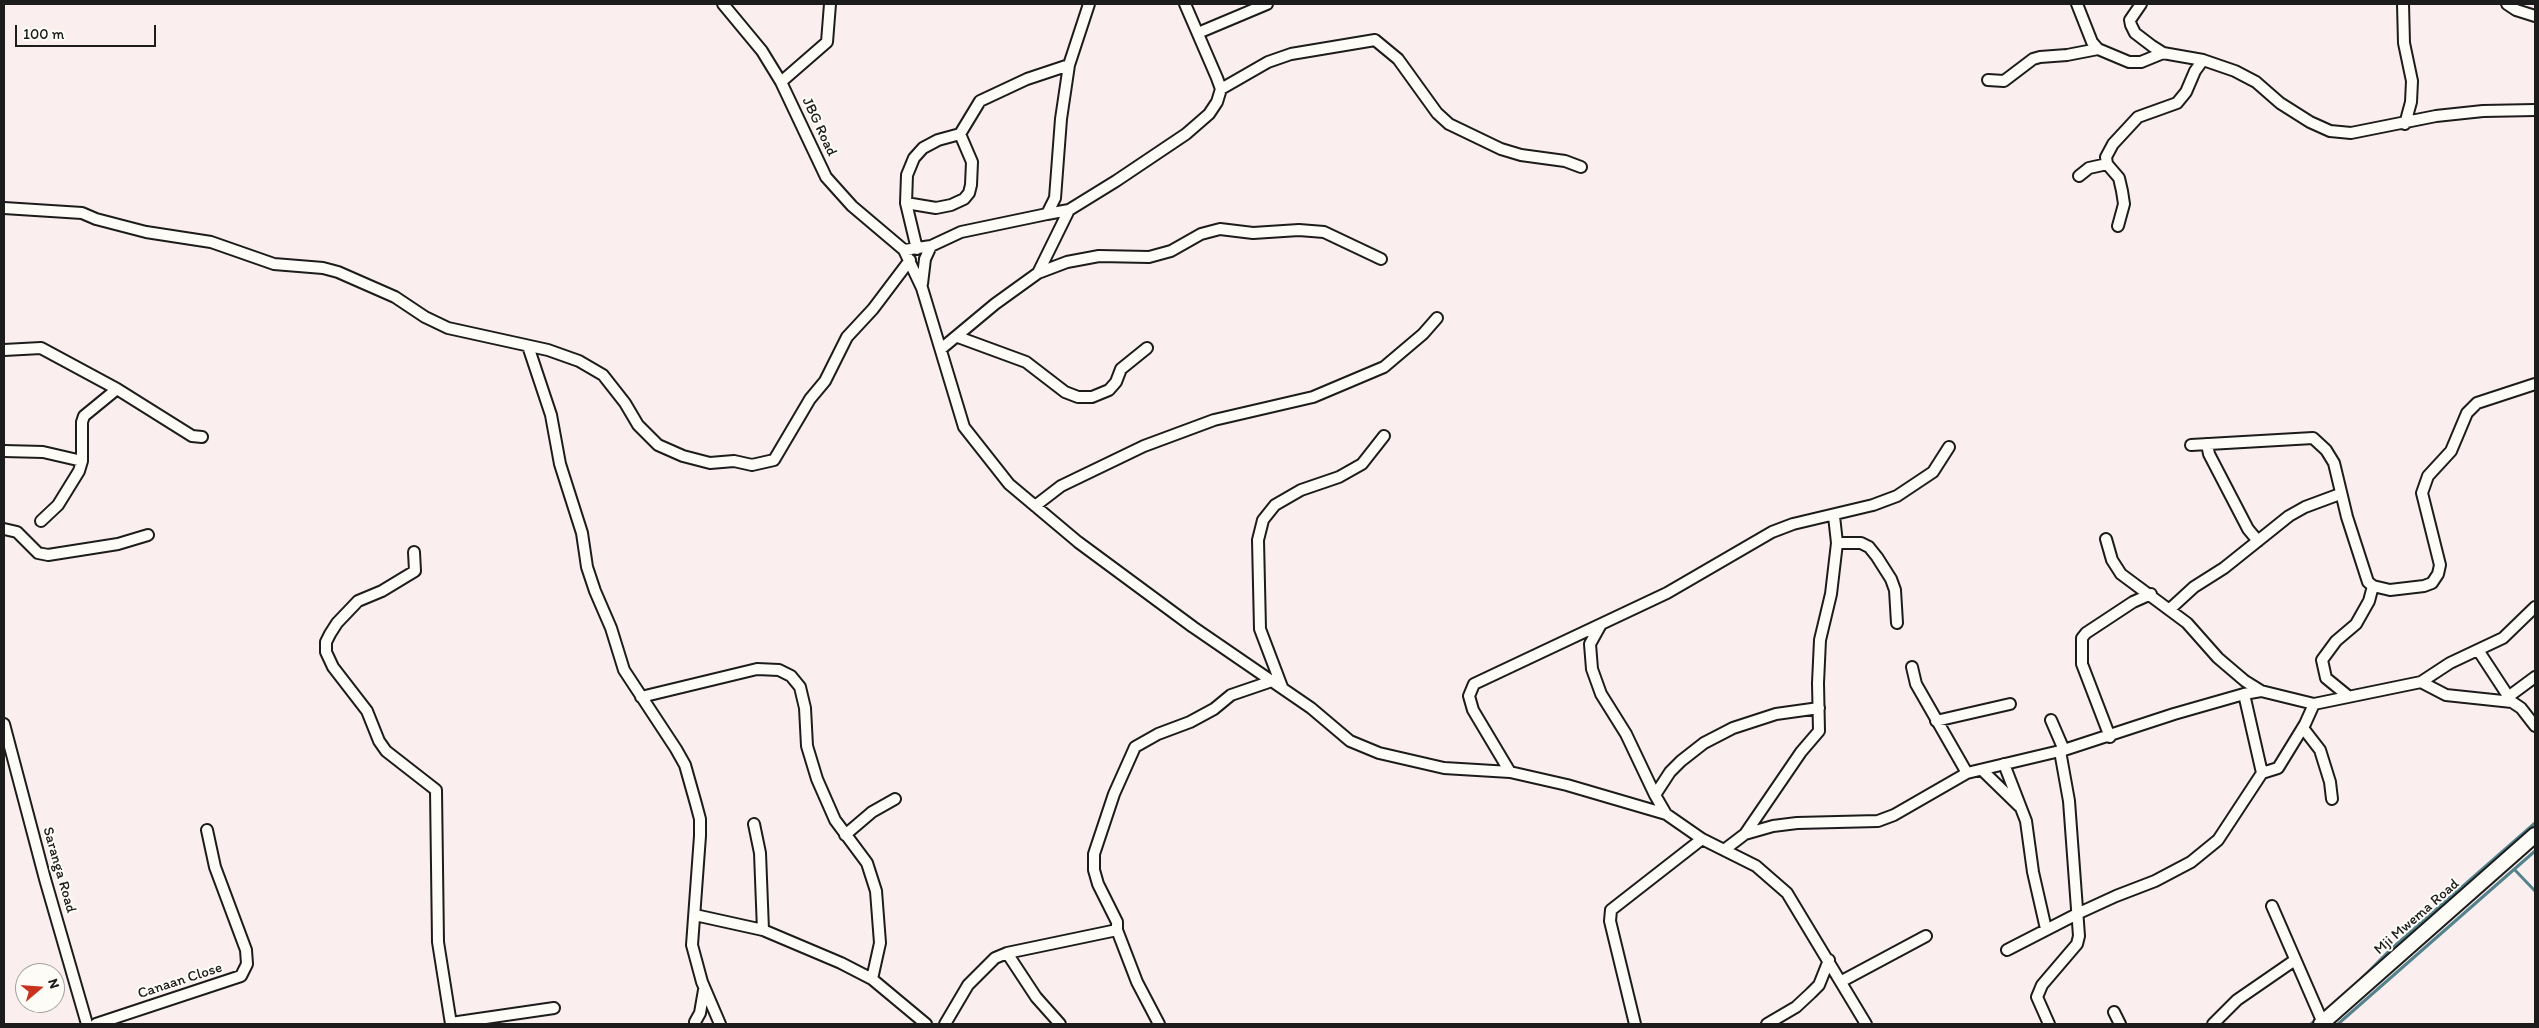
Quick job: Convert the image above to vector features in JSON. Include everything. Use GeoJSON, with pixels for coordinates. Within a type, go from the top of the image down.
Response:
{"type":"FeatureCollection","features":[{"type":"Feature","properties":{"kind":"main road","name":"Mji Mwema Road"},"geometry":{"type":"LineString","coordinates":[[2322,1024],[2535,835]]}},
{"type":"Feature","properties":{"kind":"street","name":"JBG Road"},"geometry":{"type":"LineString","coordinates":[[723,4],[762,50],[781,82],[826,177],[852,206],[904,250],[910,260],[922,288],[964,427],[1009,484],[1086,548],[1193,627],[1311,708],[1350,741],[1379,753],[1444,768],[1510,772],[1567,785],[1666,814]]}},
{"type":"Feature","properties":{"kind":"street"},"geometry":{"type":"LineString","coordinates":[[781,82],[827,42],[830,4]]}},
{"type":"Feature","properties":{"kind":"street"},"geometry":{"type":"LineString","coordinates":[[1047,214],[1055,198],[1061,119],[1069,65],[1089,4]]}},
{"type":"Feature","properties":{"kind":"street"},"geometry":{"type":"LineString","coordinates":[[904,250],[917,250],[931,246],[962,232],[1069,210],[1186,134],[1209,114],[1217,102],[1221,89],[1185,4]]}},
{"type":"Feature","properties":{"kind":"street"},"geometry":{"type":"LineString","coordinates":[[1198,33],[1267,4]]}},
{"type":"Feature","properties":{"kind":"street"},"geometry":{"type":"LineString","coordinates":[[2077,4],[2092,42],[2098,49],[2129,62],[2141,62],[2163,53]]}},
{"type":"Feature","properties":{"kind":"street"},"geometry":{"type":"LineString","coordinates":[[2141,4],[2130,20],[2130,25],[2134,33],[2163,53],[2203,60],[2235,71],[2256,82],[2280,103],[2310,122],[2330,131],[2351,133],[2405,124],[2436,116],[2484,111],[2535,110]]}},
{"type":"Feature","properties":{"kind":"street"},"geometry":{"type":"LineString","coordinates":[[2403,4],[2404,43],[2412,82],[2411,102],[2405,124]]}},
{"type":"Feature","properties":{"kind":"street"},"geometry":{"type":"LineString","coordinates":[[2507,4],[2516,10],[2535,16]]}},
{"type":"Feature","properties":{"kind":"street"},"geometry":{"type":"LineString","coordinates":[[1221,89],[1268,62],[1291,54],[1375,40],[1398,59],[1437,113],[1449,124],[1501,149],[1521,155],[1565,161],[1581,167]]}},
{"type":"Feature","properties":{"kind":"street"},"geometry":{"type":"LineString","coordinates":[[1988,80],[2004,81],[2033,59],[2040,56],[2066,55],[2098,49]]}},
{"type":"Feature","properties":{"kind":"street"},"geometry":{"type":"LineString","coordinates":[[2118,226],[2124,204],[2122,190],[2119,178],[2107,164],[2106,157],[2113,144],[2125,129],[2138,117],[2177,103],[2186,92],[2195,71],[2203,60]]}},
{"type":"Feature","properties":{"kind":"street"},"geometry":{"type":"LineString","coordinates":[[917,250],[906,204],[907,175],[914,158],[922,148],[938,140],[960,134],[980,101],[1027,79],[1069,65]]}},
{"type":"Feature","properties":{"kind":"street"},"geometry":{"type":"LineString","coordinates":[[906,204],[936,208],[951,205],[964,199],[969,193],[972,185],[972,162],[960,134]]}},
{"type":"Feature","properties":{"kind":"street"},"geometry":{"type":"LineString","coordinates":[[2080,176],[2089,168],[2107,164]]}},
{"type":"Feature","properties":{"kind":"street"},"geometry":{"type":"LineString","coordinates":[[4,208],[82,213],[96,219],[146,232],[211,242],[274,264],[323,268],[389,294],[425,317],[448,328],[528,346],[580,361],[603,376],[625,403],[638,425],[658,445],[683,456],[710,463],[734,461],[744,465],[774,460],[810,399],[825,381],[847,337],[873,309],[910,260]]}},
{"type":"Feature","properties":{"kind":"street"},"geometry":{"type":"LineString","coordinates":[[1038,273],[1069,210]]}},
{"type":"Feature","properties":{"kind":"street"},"geometry":{"type":"LineString","coordinates":[[941,349],[958,337],[995,304],[1038,273],[1067,262],[1099,256],[1149,257],[1171,251],[1201,234],[1220,229],[1253,233],[1299,230],[1324,232],[1381,259]]}},
{"type":"Feature","properties":{"kind":"street"},"geometry":{"type":"LineString","coordinates":[[922,288],[922,272],[931,246]]}},
{"type":"Feature","properties":{"kind":"street"},"geometry":{"type":"LineString","coordinates":[[1035,506],[1062,486],[1144,446],[1214,420],[1313,397],[1384,367],[1423,334],[1437,318]]}},
{"type":"Feature","properties":{"kind":"street"},"geometry":{"type":"LineString","coordinates":[[958,337],[1026,362],[1065,392],[1078,397],[1092,397],[1109,390],[1116,382],[1121,369],[1147,348]]}},
{"type":"Feature","properties":{"kind":"street"},"geometry":{"type":"LineString","coordinates":[[528,346],[551,415],[560,464],[582,533],[587,567],[595,592],[611,628],[624,670],[685,765],[696,804],[700,827],[692,936],[693,953],[705,989],[720,1024]]}},
{"type":"Feature","properties":{"kind":"street"},"geometry":{"type":"LineString","coordinates":[[4,350],[41,348],[117,388],[192,436],[202,437]]}},
{"type":"Feature","properties":{"kind":"street"},"geometry":{"type":"LineString","coordinates":[[2191,445],[2313,438],[2326,450],[2334,463],[2339,477],[2340,494],[2368,582],[2374,586],[2390,590],[2432,583],[2438,574],[2440,565],[2425,507],[2423,484],[2434,467],[2451,450],[2467,413],[2478,403],[2535,384]]}},
{"type":"Feature","properties":{"kind":"street"},"geometry":{"type":"LineString","coordinates":[[41,521],[58,504],[69,489],[82,461],[82,422],[84,416],[117,388]]}},
{"type":"Feature","properties":{"kind":"street"},"geometry":{"type":"LineString","coordinates":[[1282,687],[1260,629],[1258,540],[1263,520],[1275,505],[1301,490],[1339,477],[1362,464],[1384,436]]}},
{"type":"Feature","properties":{"kind":"street"},"geometry":{"type":"LineString","coordinates":[[2207,444],[2209,454],[2248,529],[2258,541]]}},
{"type":"Feature","properties":{"kind":"street"},"geometry":{"type":"LineString","coordinates":[[1510,772],[1473,710],[1469,696],[1474,684],[1667,593],[1772,532],[1793,524],[1834,516],[1897,496],[1932,472],[1949,447]]}},
{"type":"Feature","properties":{"kind":"street"},"geometry":{"type":"LineString","coordinates":[[4,451],[43,452],[82,461]]}},
{"type":"Feature","properties":{"kind":"street"},"geometry":{"type":"LineString","coordinates":[[2170,609],[2194,587],[2224,568],[2305,507],[2340,494]]}},
{"type":"Feature","properties":{"kind":"street"},"geometry":{"type":"LineString","coordinates":[[1724,850],[1745,834],[1797,758],[1819,731],[1820,640],[1830,594],[1837,543],[1834,516]]}},
{"type":"Feature","properties":{"kind":"street"},"geometry":{"type":"LineString","coordinates":[[4,529],[17,532],[38,553],[48,554],[118,544],[148,535]]}},
{"type":"Feature","properties":{"kind":"street"},"geometry":{"type":"LineString","coordinates":[[2106,539],[2112,560],[2121,574],[2134,585],[2151,594],[2187,623],[2218,658],[2245,681],[2261,691],[2314,704],[2421,682],[2450,663],[2503,638],[2535,608]]}},
{"type":"Feature","properties":{"kind":"street"},"geometry":{"type":"LineString","coordinates":[[1837,543],[1861,543],[1877,557],[1891,579],[1895,590],[1897,624]]}},
{"type":"Feature","properties":{"kind":"street"},"geometry":{"type":"LineString","coordinates":[[414,552],[415,571],[382,591],[358,601],[337,623],[330,634],[326,642],[326,652],[333,667],[367,711],[379,741],[386,751],[436,790],[438,942],[451,1024],[554,1008]]}},
{"type":"Feature","properties":{"kind":"street"},"geometry":{"type":"LineString","coordinates":[[2348,696],[2326,678],[2322,660],[2336,641],[2356,624],[2369,601],[2374,586]]}},
{"type":"Feature","properties":{"kind":"street"},"geometry":{"type":"LineString","coordinates":[[2110,737],[2082,664],[2082,638],[2086,633],[2133,602],[2151,594]]}},
{"type":"Feature","properties":{"kind":"street"},"geometry":{"type":"LineString","coordinates":[[1600,626],[1590,644],[1592,669],[1601,694],[1626,734],[1643,766],[1654,795],[1666,814],[1702,839],[1756,866],[1788,893],[1866,1024]]}},
{"type":"Feature","properties":{"kind":"street"},"geometry":{"type":"LineString","coordinates":[[2478,650],[2510,700],[2520,708],[2535,726]]}},
{"type":"Feature","properties":{"kind":"street"},"geometry":{"type":"LineString","coordinates":[[1912,667],[1916,684],[1967,774]]}},
{"type":"Feature","properties":{"kind":"street"},"geometry":{"type":"LineString","coordinates":[[641,697],[757,670],[779,670],[791,676],[800,687],[807,746],[814,770],[828,806],[845,834],[867,863],[877,898],[880,943],[872,980]]}},
{"type":"Feature","properties":{"kind":"street"},"geometry":{"type":"LineString","coordinates":[[2421,682],[2446,695],[2510,700],[2535,677]]}},
{"type":"Feature","properties":{"kind":"street"},"geometry":{"type":"LineString","coordinates":[[1159,1024],[1137,982],[1111,909],[1098,884],[1094,870],[1094,854],[1121,775],[1135,748],[1158,734],[1190,722],[1214,709],[1231,695],[1272,681]]}},
{"type":"Feature","properties":{"kind":"street"},"geometry":{"type":"LineString","coordinates":[[1745,834],[1773,826],[1794,823],[1878,821],[1894,815],[1967,774],[2062,751],[2110,737],[2174,714],[2261,691]]}},
{"type":"Feature","properties":{"kind":"street"},"geometry":{"type":"LineString","coordinates":[[2244,694],[2262,773]]}},
{"type":"Feature","properties":{"kind":"street"},"geometry":{"type":"LineString","coordinates":[[1936,721],[2010,704]]}},
{"type":"Feature","properties":{"kind":"street"},"geometry":{"type":"LineString","coordinates":[[2008,950],[2079,913],[2155,881],[2208,851],[2229,825],[2262,773],[2278,768],[2303,728],[2314,704]]}},
{"type":"Feature","properties":{"kind":"street"},"geometry":{"type":"LineString","coordinates":[[1654,795],[1681,761],[1704,743],[1733,728],[1776,714],[1819,708]]}},
{"type":"Feature","properties":{"kind":"street"},"geometry":{"type":"LineString","coordinates":[[2049,1024],[2037,997],[2042,985],[2077,944],[2079,913],[2071,853],[2069,801],[2062,751],[2051,720]]}},
{"type":"Feature","properties":{"kind":"street","name":"Saranga Road"},"geometry":{"type":"LineString","coordinates":[[4,724],[45,879],[87,1024]]}},
{"type":"Feature","properties":{"kind":"street"},"geometry":{"type":"LineString","coordinates":[[2303,728],[2320,750],[2330,782],[2332,799]]}},
{"type":"Feature","properties":{"kind":"street"},"geometry":{"type":"LineString","coordinates":[[2004,764],[2023,811],[2033,872],[2046,929]]}},
{"type":"Feature","properties":{"kind":"street"},"geometry":{"type":"LineString","coordinates":[[1982,770],[2023,811]]}},
{"type":"Feature","properties":{"kind":"street"},"geometry":{"type":"LineString","coordinates":[[845,834],[872,812],[895,799]]}},
{"type":"Feature","properties":{"kind":"street"},"geometry":{"type":"LineString","coordinates":[[754,824],[760,853],[763,930]]}},
{"type":"Feature","properties":{"kind":"street","name":"Canaan Close"},"geometry":{"type":"LineString","coordinates":[[96,1024],[241,976],[247,964],[246,950],[215,867],[207,830]]}},
{"type":"Feature","properties":{"kind":"street"},"geometry":{"type":"LineString","coordinates":[[1636,1024],[1610,921],[1611,910],[1702,839]]}},
{"type":"Feature","properties":{"kind":"street"},"geometry":{"type":"LineString","coordinates":[[2272,906],[2322,1024]]}},
{"type":"Feature","properties":{"kind":"street"},"geometry":{"type":"LineString","coordinates":[[695,915],[763,930],[841,963],[872,980],[926,1024]]}},
{"type":"Feature","properties":{"kind":"street"},"geometry":{"type":"LineString","coordinates":[[945,1024],[975,977],[995,958],[1007,953],[1117,930]]}},
{"type":"Feature","properties":{"kind":"street"},"geometry":{"type":"LineString","coordinates":[[1842,981],[1926,936]]}},
{"type":"Feature","properties":{"kind":"street"},"geometry":{"type":"LineString","coordinates":[[1007,953],[1036,997],[1060,1024]]}},
{"type":"Feature","properties":{"kind":"street"},"geometry":{"type":"LineString","coordinates":[[1767,1024],[1796,1007],[1811,993],[1819,984],[1828,960]]}},
{"type":"Feature","properties":{"kind":"street"},"geometry":{"type":"LineString","coordinates":[[2213,1024],[2237,1000],[2295,960]]}},
{"type":"Feature","properties":{"kind":"street"},"geometry":{"type":"LineString","coordinates":[[694,1023],[700,1013],[705,989]]}},
{"type":"Feature","properties":{"kind":"street"},"geometry":{"type":"LineString","coordinates":[[694,1023],[713,1010]]}},
{"type":"Feature","properties":{"kind":"street"},"geometry":{"type":"LineString","coordinates":[[2114,1012],[2120,1024]]}},
{"type":"Feature","properties":{"kind":"waterway"},"geometry":{"type":"LineString","coordinates":[[2358,982],[2390,950],[2535,823]]}},
{"type":"Feature","properties":{"kind":"waterway"},"geometry":{"type":"LineString","coordinates":[[2338,1024],[2535,851]]}},
{"type":"Feature","properties":{"kind":"waterway"},"geometry":{"type":"LineString","coordinates":[[2514,869],[2535,891]]}},
{"type":"Feature","properties":{"kind":"waterway"},"geometry":{"type":"LineString","coordinates":[[2311,1024],[2318,1018]]}}]}
